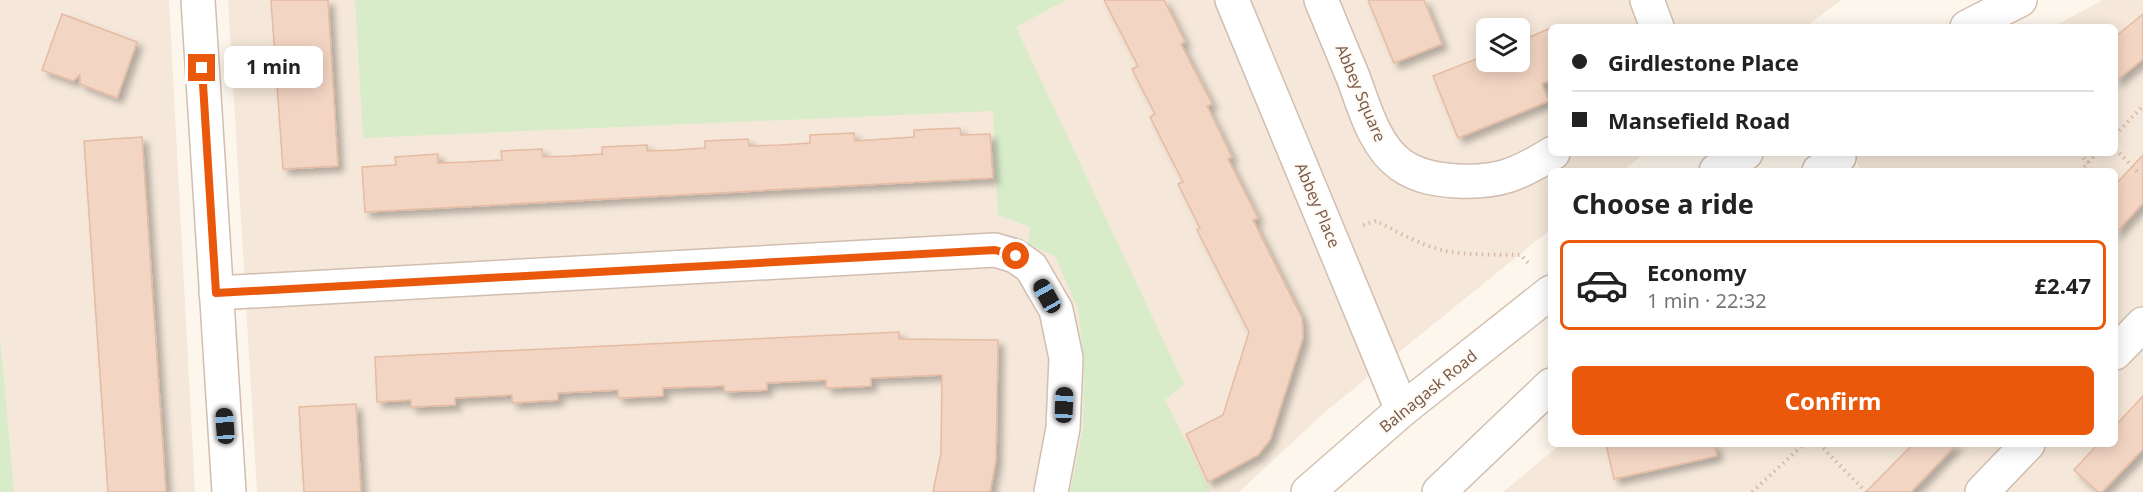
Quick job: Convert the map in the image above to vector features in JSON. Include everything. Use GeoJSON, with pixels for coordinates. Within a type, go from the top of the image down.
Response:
{"type":"FeatureCollection","features":[{"type":"Feature","properties":{"kind":"street"},"geometry":{"type":"LineString","coordinates":[[198,0],[229,492]]}},
{"type":"Feature","properties":{"kind":"street","name":"Abbey Place"},"geometry":{"type":"LineString","coordinates":[[1232,0],[1332,236],[1402,410]]}},
{"type":"Feature","properties":{"kind":"street","name":"Abbey Square"},"geometry":{"type":"LineString","coordinates":[[1321,0],[1371,123],[1385,149],[1400,164],[1417,174],[1441,180],[1495,180],[1523,171],[1548,156]]}},
{"type":"Feature","properties":{"kind":"street"},"geometry":{"type":"LineString","coordinates":[[1647,0],[1656,24]]}},
{"type":"Feature","properties":{"kind":"street"},"geometry":{"type":"LineString","coordinates":[[1973,24],[2020,0]]}},
{"type":"Feature","properties":{"kind":"street"},"geometry":{"type":"LineString","coordinates":[[1722,168],[1741,156]]}},
{"type":"Feature","properties":{"kind":"street"},"geometry":{"type":"LineString","coordinates":[[216,293],[995,250],[1016,256],[1031,267],[1056,310],[1066,358],[1063,428],[1051,492]]}},
{"type":"Feature","properties":{"kind":"street","name":"Balnagask Road"},"geometry":{"type":"LineString","coordinates":[[1308,492],[1543,282]]}},
{"type":"Feature","properties":{"kind":"street"},"geometry":{"type":"LineString","coordinates":[[2118,350],[2143,324]]}},
{"type":"Feature","properties":{"kind":"street"},"geometry":{"type":"LineString","coordinates":[[1439,492],[1548,388]]}},
{"type":"Feature","properties":{"kind":"street"},"geometry":{"type":"LineString","coordinates":[[1982,492],[2025,447]]}},
{"type":"Feature","properties":{"kind":"path"},"geometry":{"type":"LineString","coordinates":[[2118,132],[2143,106]]}},
{"type":"Feature","properties":{"kind":"path"},"geometry":{"type":"LineString","coordinates":[[2118,152],[2139,173]]}},
{"type":"Feature","properties":{"kind":"path"},"geometry":{"type":"LineString","coordinates":[[2082,156],[2088,163]]}},
{"type":"Feature","properties":{"kind":"path"},"geometry":{"type":"LineString","coordinates":[[2083,168],[2094,156]]}},
{"type":"Feature","properties":{"kind":"path"},"geometry":{"type":"LineString","coordinates":[[1332,236],[1376,221],[1442,250],[1462,254],[1521,255],[1543,282]]}},
{"type":"Feature","properties":{"kind":"path"},"geometry":{"type":"LineString","coordinates":[[1752,492],[1801,447]]}},
{"type":"Feature","properties":{"kind":"path"},"geometry":{"type":"LineString","coordinates":[[1822,447],[1866,492]]}},
{"type":"Feature","properties":{"kind":"shaded area"},"geometry":{"type":"Polygon","coordinates":[[[0,0],[169,0],[195,492],[0,492],[0,0]]]}},
{"type":"Feature","properties":{"kind":"shaded area"},"geometry":{"type":"Polygon","coordinates":[[[228,0],[1842,0],[1809,24],[1548,24],[1548,156],[1641,156],[1627,168],[1548,168],[1548,231],[1325,412],[1239,492],[257,492],[228,0]]]}},
{"type":"Feature","properties":{"kind":"shaded area"},"geometry":{"type":"Polygon","coordinates":[[[2103,0],[2143,0],[2143,492],[1503,492],[1557,447],[2118,447],[2118,168],[1860,168],[1854,156],[2118,156],[2118,24],[2058,24],[2103,0]]]}},
{"type":"Feature","properties":{"kind":"green space"},"geometry":{"type":"Polygon","coordinates":[[[355,0],[1066,0],[1016,27],[1184,384],[1165,400],[1211,492],[1070,492],[1083,429],[1084,365],[1078,309],[1055,256],[1028,244],[1030,227],[998,215],[993,111],[363,138],[355,0]]]}},
{"type":"Feature","properties":{"kind":"green space"},"geometry":{"type":"Polygon","coordinates":[[[0,336],[14,492],[0,492],[0,336]]]}},
{"type":"Feature","properties":{"kind":"building"},"geometry":{"type":"Polygon","coordinates":[[[271,0],[328,0],[338,166],[283,169],[271,0]]]}},
{"type":"Feature","properties":{"kind":"building"},"geometry":{"type":"Polygon","coordinates":[[[1104,0],[1164,0],[1185,42],[1181,44],[1212,104],[1207,106],[1232,157],[1228,159],[1258,218],[1253,220],[1302,318],[1303,338],[1270,440],[1258,455],[1208,482],[1186,434],[1223,415],[1249,332],[1197,230],[1200,228],[1178,184],[1183,182],[1150,117],[1155,114],[1132,69],[1138,66],[1104,0]]]}},
{"type":"Feature","properties":{"kind":"building"},"geometry":{"type":"Polygon","coordinates":[[[1368,0],[1424,0],[1442,44],[1394,63],[1368,0]]]}},
{"type":"Feature","properties":{"kind":"building"},"geometry":{"type":"Polygon","coordinates":[[[62,14],[137,42],[117,98],[80,84],[80,75],[73,81],[42,70],[62,14]]]}},
{"type":"Feature","properties":{"kind":"building"},"geometry":{"type":"Polygon","coordinates":[[[2143,14],[2143,59],[2118,80],[2118,35],[2143,14]]]}},
{"type":"Feature","properties":{"kind":"building"},"geometry":{"type":"Polygon","coordinates":[[[1548,29],[1548,81],[1542,84],[1548,101],[1458,138],[1433,76],[1476,59],[1476,72],[1530,72],[1530,37],[1548,29]]]}},
{"type":"Feature","properties":{"kind":"building"},"geometry":{"type":"Polygon","coordinates":[[[960,128],[961,135],[990,134],[993,178],[365,212],[362,167],[396,165],[395,157],[438,154],[438,163],[467,162],[502,160],[501,151],[542,149],[543,157],[571,156],[602,154],[602,147],[647,145],[647,151],[676,150],[705,148],[705,141],[748,139],[749,146],[781,145],[810,143],[810,135],[854,133],[855,141],[914,137],[914,130],[960,128]]]}},
{"type":"Feature","properties":{"kind":"building"},"geometry":{"type":"Polygon","coordinates":[[[142,137],[166,492],[108,492],[84,141],[142,137]]]}},
{"type":"Feature","properties":{"kind":"building"},"geometry":{"type":"Polygon","coordinates":[[[2143,155],[2143,203],[2118,231],[2118,182],[2143,155]]]}},
{"type":"Feature","properties":{"kind":"building"},"geometry":{"type":"Polygon","coordinates":[[[899,332],[899,339],[998,340],[996,460],[990,492],[933,492],[941,453],[942,375],[871,378],[871,386],[826,388],[826,380],[767,383],[767,390],[724,392],[724,386],[663,388],[663,396],[618,398],[618,390],[558,393],[558,400],[512,403],[512,395],[455,398],[455,405],[411,407],[411,400],[377,402],[375,357],[899,332]]]}},
{"type":"Feature","properties":{"kind":"building"},"geometry":{"type":"Polygon","coordinates":[[[2143,396],[2143,449],[2102,492],[2098,492],[2074,470],[2095,447],[2118,447],[2118,423],[2143,396]]]}},
{"type":"Feature","properties":{"kind":"building"},"geometry":{"type":"Polygon","coordinates":[[[356,404],[361,492],[304,492],[299,407],[356,404]]]}},
{"type":"Feature","properties":{"kind":"building"},"geometry":{"type":"Polygon","coordinates":[[[1607,447],[1716,447],[1717,456],[1614,479],[1607,447]]]}},
{"type":"Feature","properties":{"kind":"building"},"geometry":{"type":"Polygon","coordinates":[[[1910,447],[1954,447],[1911,492],[1866,492],[1910,447]]]}},
{"type":"Feature","properties":{"kind":"route"},"geometry":{"type":"LineString","coordinates":[[202,68],[216,293],[995,250],[1016,256]]}}]}
